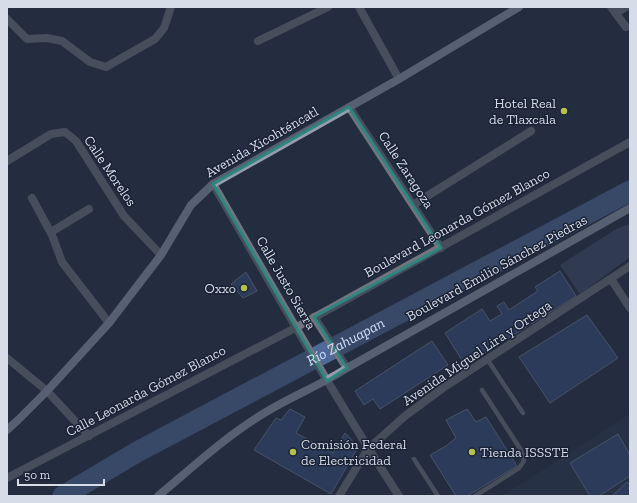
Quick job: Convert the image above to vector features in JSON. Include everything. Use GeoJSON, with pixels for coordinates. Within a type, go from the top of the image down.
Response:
{"type":"FeatureCollection","features":[{"type":"Feature","properties":{"kind":"street"},"geometry":{"type":"LineString","coordinates":[[7,20],[27,39],[48,38],[62,41],[90,62],[106,67],[155,38],[164,28],[171,7]]}},
{"type":"Feature","properties":{"kind":"street"},"geometry":{"type":"LineString","coordinates":[[258,41],[328,7]]}},
{"type":"Feature","properties":{"kind":"street"},"geometry":{"type":"LineString","coordinates":[[359,7],[399,79]]}},
{"type":"Feature","properties":{"kind":"street","name":"Avenida Xicohténcatl"},"geometry":{"type":"LineString","coordinates":[[7,430],[47,391],[109,323],[161,255],[191,205],[213,184],[399,79],[519,7]]}},
{"type":"Feature","properties":{"kind":"street"},"geometry":{"type":"LineString","coordinates":[[626,7],[614,10],[626,27]]}},
{"type":"Feature","properties":{"kind":"street","name":"Calle Zaragoza"},"geometry":{"type":"LineString","coordinates":[[349,107],[441,248]]}},
{"type":"Feature","properties":{"kind":"street"},"geometry":{"type":"LineString","coordinates":[[413,205],[530,131]]}},
{"type":"Feature","properties":{"kind":"street","name":"Calle Morelos"},"geometry":{"type":"LineString","coordinates":[[7,161],[51,134],[65,132],[76,141],[124,216],[161,255]]}},
{"type":"Feature","properties":{"kind":"street","name":"Boulevard Leonarda Gómez Blanco"},"geometry":{"type":"LineString","coordinates":[[297,327],[630,142]]}},
{"type":"Feature","properties":{"kind":"street","name":"Calle Justo Sierra"},"geometry":{"type":"LineString","coordinates":[[213,184],[327,381],[368,449],[400,496]]}},
{"type":"Feature","properties":{"kind":"street"},"geometry":{"type":"LineString","coordinates":[[32,198],[51,232],[62,262],[109,323]]}},
{"type":"Feature","properties":{"kind":"street"},"geometry":{"type":"LineString","coordinates":[[51,232],[89,208]]}},
{"type":"Feature","properties":{"kind":"street","name":"Boulevard Emilio Sánchez Piedras"},"geometry":{"type":"LineString","coordinates":[[158,496],[224,441],[266,412],[327,381],[347,368],[630,208]]}},
{"type":"Feature","properties":{"kind":"street","name":"Avenida Miguel Lira y Ortega"},"geometry":{"type":"LineString","coordinates":[[339,496],[368,449],[405,416],[443,388],[630,266]]}},
{"type":"Feature","properties":{"kind":"street"},"geometry":{"type":"LineString","coordinates":[[611,279],[630,308]]}},
{"type":"Feature","properties":{"kind":"street"},"geometry":{"type":"LineString","coordinates":[[314,317],[347,368]]}},
{"type":"Feature","properties":{"kind":"street","name":"Calle Leonarda Gómez Blanco"},"geometry":{"type":"LineString","coordinates":[[7,478],[297,327]]}},
{"type":"Feature","properties":{"kind":"street"},"geometry":{"type":"LineString","coordinates":[[7,358],[47,391],[89,436]]}},
{"type":"Feature","properties":{"kind":"lane"},"geometry":{"type":"LineString","coordinates":[[487,359],[523,412]]}},
{"type":"Feature","properties":{"kind":"lane"},"geometry":{"type":"LineString","coordinates":[[475,496],[519,468],[524,461],[521,450],[482,390]]}},
{"type":"Feature","properties":{"kind":"lane"},"geometry":{"type":"LineString","coordinates":[[414,459],[438,496]]}},
{"type":"Feature","properties":{"kind":"highlighted area"},"geometry":{"type":"Polygon","coordinates":[[[349,107],[441,248],[314,317],[347,368],[327,381],[213,184],[349,107]]]}},
{"type":"Feature","properties":{"kind":"shaded area"},"geometry":{"type":"Polygon","coordinates":[[[630,224],[630,257],[580,294],[560,265],[618,228],[630,224]]]}},
{"type":"Feature","properties":{"kind":"shaded area"},"geometry":{"type":"Polygon","coordinates":[[[630,414],[630,496],[502,496],[630,414]]]}},
{"type":"Feature","properties":{"kind":"building"},"geometry":{"type":"Polygon","coordinates":[[[560,271],[576,296],[465,365],[445,333],[482,309],[490,321],[502,314],[497,306],[504,302],[509,310],[538,291],[535,287],[560,271]]]}},
{"type":"Feature","properties":{"kind":"building","name":"Oxxo"},"geometry":{"type":"Polygon","coordinates":[[[246,272],[257,291],[243,298],[231,284],[246,272]]]}},
{"type":"Feature","properties":{"kind":"building"},"geometry":{"type":"Polygon","coordinates":[[[587,315],[618,358],[550,403],[519,357],[587,315]]]}},
{"type":"Feature","properties":{"kind":"building"},"geometry":{"type":"Polygon","coordinates":[[[432,341],[448,365],[380,409],[373,399],[364,405],[355,391],[432,341]]]}},
{"type":"Feature","properties":{"kind":"building","name":"Comisión Federal de Electricidad"},"geometry":{"type":"Polygon","coordinates":[[[290,409],[305,417],[296,433],[333,453],[345,433],[358,447],[331,494],[254,450],[276,418],[281,420],[290,409]]]}},
{"type":"Feature","properties":{"kind":"building","name":"Tienda ISSSTE"},"geometry":{"type":"Polygon","coordinates":[[[467,409],[476,422],[486,417],[517,466],[467,496],[456,496],[430,455],[446,446],[456,438],[446,420],[467,409]]]}},
{"type":"Feature","properties":{"kind":"building"},"geometry":{"type":"Polygon","coordinates":[[[618,434],[630,455],[630,476],[599,496],[590,496],[570,463],[618,434]]]}},
{"type":"Feature","properties":{"kind":"building"},"geometry":{"type":"Polygon","coordinates":[[[627,482],[630,485],[630,496],[612,496],[627,482]]]}},
{"type":"Feature","properties":{"kind":"waterway","name":"Río Zahuapan"},"geometry":{"type":"LineString","coordinates":[[63,496],[137,452],[630,191]]}},
{"type":"Feature","properties":{"kind":"place","name":"Hotel Real de Tlaxcala"},"geometry":{"type":"Point","coordinates":[564,111]}},
{"type":"Feature","properties":{"kind":"place","name":"Oxxo"},"geometry":{"type":"Point","coordinates":[244,288]}},
{"type":"Feature","properties":{"kind":"place","name":"Comisión Federal de Electricidad"},"geometry":{"type":"Point","coordinates":[293,452]}},
{"type":"Feature","properties":{"kind":"place","name":"Tienda ISSSTE"},"geometry":{"type":"Point","coordinates":[472,452]}}]}
